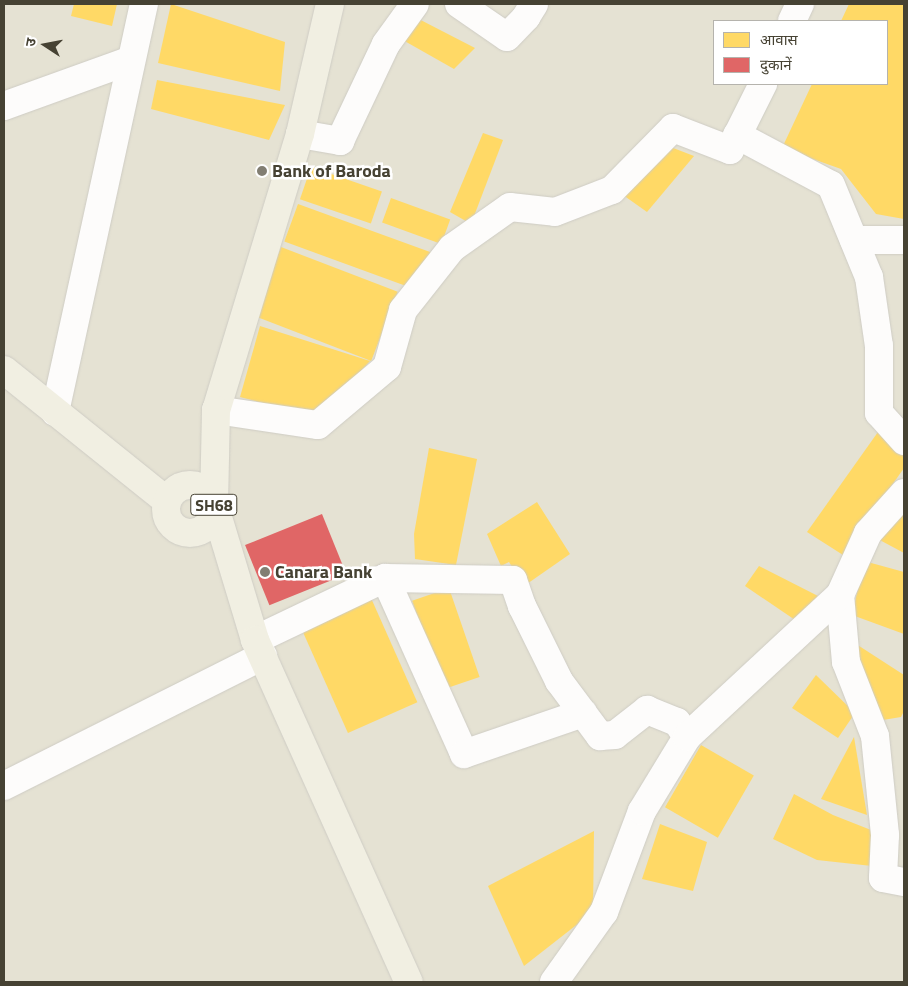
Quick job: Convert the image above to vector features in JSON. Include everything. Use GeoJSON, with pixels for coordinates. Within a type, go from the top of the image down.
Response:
{"type":"FeatureCollection","features":[{"type":"Feature","properties":{"kind":"main road","name":"SH68"},"geometry":{"type":"LineString","coordinates":[[330,4],[300,134],[216,410],[214,504],[259,648],[410,982]]}},
{"type":"Feature","properties":{"kind":"main road"},"geometry":{"type":"LineString","coordinates":[[4,370],[167,501]]}},
{"type":"Feature","properties":{"kind":"main road"},"geometry":{"type":"LineString","coordinates":[[192,485],[206,491],[214,504],[212,520],[201,531],[185,533],[177,530],[167,517],[167,501],[177,489],[192,485]]}},
{"type":"Feature","properties":{"kind":"street"},"geometry":{"type":"LineString","coordinates":[[54,412],[144,4]]}},
{"type":"Feature","properties":{"kind":"street"},"geometry":{"type":"LineString","coordinates":[[300,134],[340,141],[386,44],[415,4]]}},
{"type":"Feature","properties":{"kind":"street"},"geometry":{"type":"LineString","coordinates":[[459,4],[507,37],[526,17],[534,4]]}},
{"type":"Feature","properties":{"kind":"street"},"geometry":{"type":"LineString","coordinates":[[792,20],[800,4]]}},
{"type":"Feature","properties":{"kind":"street"},"geometry":{"type":"LineString","coordinates":[[4,106],[131,60]]}},
{"type":"Feature","properties":{"kind":"street"},"geometry":{"type":"LineString","coordinates":[[216,410],[318,425],[387,367],[403,310],[452,248],[510,207],[555,212],[612,190],[673,128],[730,150],[762,85]]}},
{"type":"Feature","properties":{"kind":"street"},"geometry":{"type":"LineString","coordinates":[[737,135],[830,185],[869,276],[879,346],[879,413],[904,440]]}},
{"type":"Feature","properties":{"kind":"street"},"geometry":{"type":"LineString","coordinates":[[854,240],[904,240]]}},
{"type":"Feature","properties":{"kind":"street"},"geometry":{"type":"LineString","coordinates":[[554,982],[604,912],[642,811],[687,736],[840,595],[868,533],[904,493]]}},
{"type":"Feature","properties":{"kind":"street"},"geometry":{"type":"LineString","coordinates":[[4,786],[385,578],[513,580],[522,606],[559,681],[600,736],[615,735],[647,710],[677,722],[687,736]]}},
{"type":"Feature","properties":{"kind":"street"},"geometry":{"type":"LineString","coordinates":[[385,578],[464,754],[583,713]]}},
{"type":"Feature","properties":{"kind":"street"},"geometry":{"type":"LineString","coordinates":[[840,595],[846,662],[876,736],[885,835],[882,878],[904,882]]}},
{"type":"Feature","properties":{"kind":"shaded area"},"geometry":{"type":"Polygon","coordinates":[[[4,4],[904,4],[904,982],[4,982],[4,4]]]}},
{"type":"Feature","properties":{"kind":"building: आवास"},"geometry":{"type":"Polygon","coordinates":[[[74,4],[117,4],[112,26],[71,16],[74,4]]]}},
{"type":"Feature","properties":{"kind":"building: आवास"},"geometry":{"type":"Polygon","coordinates":[[[171,4],[285,42],[280,91],[158,63],[171,4]]]}},
{"type":"Feature","properties":{"kind":"building: आवास"},"geometry":{"type":"Polygon","coordinates":[[[849,4],[904,4],[904,219],[876,214],[841,169],[782,148],[812,85],[888,85],[888,20],[841,20],[849,4]]]}},
{"type":"Feature","properties":{"kind":"building: आवास"},"geometry":{"type":"Polygon","coordinates":[[[411,15],[475,48],[454,69],[401,39],[411,15]]]}},
{"type":"Feature","properties":{"kind":"building: आवास"},"geometry":{"type":"Polygon","coordinates":[[[157,80],[285,105],[269,140],[151,109],[157,80]]]}},
{"type":"Feature","properties":{"kind":"building: आवास"},"geometry":{"type":"Polygon","coordinates":[[[483,133],[503,140],[471,224],[450,212],[483,133]]]}},
{"type":"Feature","properties":{"kind":"building: आवास"},"geometry":{"type":"Polygon","coordinates":[[[668,146],[694,156],[647,212],[623,195],[668,146]]]}},
{"type":"Feature","properties":{"kind":"building: आवास"},"geometry":{"type":"Polygon","coordinates":[[[311,167],[382,191],[371,224],[300,199],[311,167]]]}},
{"type":"Feature","properties":{"kind":"building: आवास"},"geometry":{"type":"Polygon","coordinates":[[[391,198],[450,220],[441,244],[382,222],[391,198]]]}},
{"type":"Feature","properties":{"kind":"building: आवास"},"geometry":{"type":"Polygon","coordinates":[[[298,204],[431,253],[418,290],[284,242],[298,204]]]}},
{"type":"Feature","properties":{"kind":"building: आवास"},"geometry":{"type":"Polygon","coordinates":[[[281,247],[398,292],[371,361],[254,316],[281,247]]]}},
{"type":"Feature","properties":{"kind":"building: आवास"},"geometry":{"type":"Polygon","coordinates":[[[260,326],[370,361],[318,418],[240,397],[260,326]]]}},
{"type":"Feature","properties":{"kind":"building: आवास"},"geometry":{"type":"Polygon","coordinates":[[[878,432],[904,455],[904,468],[843,555],[807,532],[878,432]]]}},
{"type":"Feature","properties":{"kind":"building: आवास"},"geometry":{"type":"Polygon","coordinates":[[[429,448],[477,459],[456,565],[415,559],[414,534],[429,448]]]}},
{"type":"Feature","properties":{"kind":"building: आवास"},"geometry":{"type":"Polygon","coordinates":[[[537,502],[570,554],[524,586],[509,562],[501,566],[487,534],[537,502]]]}},
{"type":"Feature","properties":{"kind":"building: आवास"},"geometry":{"type":"Polygon","coordinates":[[[904,508],[904,553],[876,538],[904,508]]]}},
{"type":"Feature","properties":{"kind":"building: आवास"},"geometry":{"type":"Polygon","coordinates":[[[864,561],[904,572],[904,634],[852,615],[864,561]]]}},
{"type":"Feature","properties":{"kind":"building: आवास"},"geometry":{"type":"Polygon","coordinates":[[[759,566],[818,596],[801,624],[745,586],[759,566]]]}},
{"type":"Feature","properties":{"kind":"building: आवास"},"geometry":{"type":"Polygon","coordinates":[[[449,588],[480,677],[443,690],[412,601],[449,588]]]}},
{"type":"Feature","properties":{"kind":"building: आवास"},"geometry":{"type":"Polygon","coordinates":[[[371,598],[417,702],[348,733],[302,629],[371,598]]]}},
{"type":"Feature","properties":{"kind":"building: आवास"},"geometry":{"type":"Polygon","coordinates":[[[853,642],[904,675],[904,711],[901,717],[877,721],[853,642]]]}},
{"type":"Feature","properties":{"kind":"building: आवास"},"geometry":{"type":"Polygon","coordinates":[[[816,675],[855,713],[838,738],[792,708],[816,675]]]}},
{"type":"Feature","properties":{"kind":"building: आवास"},"geometry":{"type":"Polygon","coordinates":[[[854,737],[867,815],[821,799],[854,737]]]}},
{"type":"Feature","properties":{"kind":"building: आवास"},"geometry":{"type":"Polygon","coordinates":[[[701,745],[754,776],[718,838],[665,807],[701,745]]]}},
{"type":"Feature","properties":{"kind":"building: आवास"},"geometry":{"type":"Polygon","coordinates":[[[794,794],[833,815],[871,830],[872,866],[817,860],[773,839],[794,794]]]}},
{"type":"Feature","properties":{"kind":"building: आवास"},"geometry":{"type":"Polygon","coordinates":[[[660,824],[707,842],[693,891],[642,879],[660,824]]]}},
{"type":"Feature","properties":{"kind":"building: आवास"},"geometry":{"type":"Polygon","coordinates":[[[594,831],[593,912],[524,966],[488,886],[594,831]]]}},
{"type":"Feature","properties":{"kind":"building: दुकानें"},"geometry":{"type":"Polygon","coordinates":[[[322,514],[346,574],[269,605],[245,545],[322,514]]]}},
{"type":"Feature","properties":{"kind":"place","name":"Bank of Baroda"},"geometry":{"type":"Point","coordinates":[262,171]}},
{"type":"Feature","properties":{"kind":"place","name":"Canara Bank"},"geometry":{"type":"Point","coordinates":[265,572]}}]}
